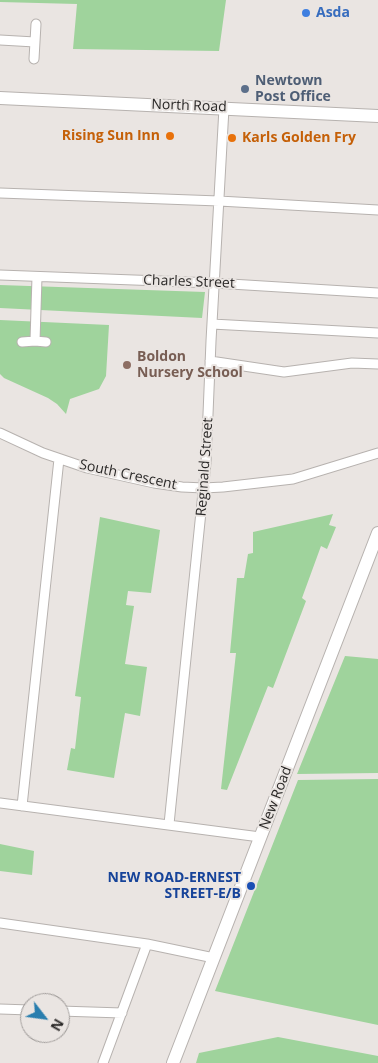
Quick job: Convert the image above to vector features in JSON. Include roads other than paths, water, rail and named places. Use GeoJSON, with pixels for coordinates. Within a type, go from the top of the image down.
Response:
{"type":"FeatureCollection","features":[{"type":"Feature","properties":{"kind":"main road","name":"North Road"},"geometry":{"type":"LineString","coordinates":[[0,98],[378,116]]}},
{"type":"Feature","properties":{"kind":"main road","name":"New Road"},"geometry":{"type":"LineString","coordinates":[[173,1063],[378,533]]}},
{"type":"Feature","properties":{"kind":"street"},"geometry":{"type":"LineString","coordinates":[[34,59],[36,24]]}},
{"type":"Feature","properties":{"kind":"street"},"geometry":{"type":"LineString","coordinates":[[0,40],[35,42]]}},
{"type":"Feature","properties":{"kind":"street","name":"Reginald Street"},"geometry":{"type":"LineString","coordinates":[[169,824],[204,488],[224,108]]}},
{"type":"Feature","properties":{"kind":"street"},"geometry":{"type":"LineString","coordinates":[[0,193],[219,201],[378,210]]}},
{"type":"Feature","properties":{"kind":"street","name":"Charles Street"},"geometry":{"type":"LineString","coordinates":[[0,275],[214,283],[378,293]]}},
{"type":"Feature","properties":{"kind":"street"},"geometry":{"type":"LineString","coordinates":[[35,341],[36,276]]}},
{"type":"Feature","properties":{"kind":"street"},"geometry":{"type":"LineString","coordinates":[[212,324],[378,333]]}},
{"type":"Feature","properties":{"kind":"street"},"geometry":{"type":"LineString","coordinates":[[22,342],[46,342]]}},
{"type":"Feature","properties":{"kind":"street"},"geometry":{"type":"LineString","coordinates":[[210,361],[284,372],[352,363],[378,364]]}},
{"type":"Feature","properties":{"kind":"street","name":"South Crescent"},"geometry":{"type":"LineString","coordinates":[[0,433],[59,459],[96,470],[154,483],[204,488],[293,479],[378,453]]}},
{"type":"Feature","properties":{"kind":"street"},"geometry":{"type":"LineString","coordinates":[[22,806],[59,459]]}},
{"type":"Feature","properties":{"kind":"street"},"geometry":{"type":"LineString","coordinates":[[0,804],[260,837]]}},
{"type":"Feature","properties":{"kind":"street"},"geometry":{"type":"LineString","coordinates":[[0,923],[147,944],[214,958]]}},
{"type":"Feature","properties":{"kind":"street"},"geometry":{"type":"LineString","coordinates":[[103,1063],[147,944]]}},
{"type":"Feature","properties":{"kind":"street"},"geometry":{"type":"LineString","coordinates":[[0,1009],[20,1010]]}},
{"type":"Feature","properties":{"kind":"street"},"geometry":{"type":"LineString","coordinates":[[70,1011],[122,1013]]}},
{"type":"Feature","properties":{"kind":"place","name":"Asda"},"geometry":{"type":"Point","coordinates":[306,13]}},
{"type":"Feature","properties":{"kind":"place","name":"Newtown Post Office"},"geometry":{"type":"Point","coordinates":[245,89]}},
{"type":"Feature","properties":{"kind":"place","name":"Rising Sun Inn"},"geometry":{"type":"Point","coordinates":[170,136]}},
{"type":"Feature","properties":{"kind":"place","name":"Karls Golden Fry"},"geometry":{"type":"Point","coordinates":[232,138]}},
{"type":"Feature","properties":{"kind":"place","name":"Boldon Nursery School"},"geometry":{"type":"Point","coordinates":[127,365]}},
{"type":"Feature","properties":{"kind":"place","name":"NEW ROAD-ERNEST STREET-E/B"},"geometry":{"type":"Point","coordinates":[251,886]}}]}
